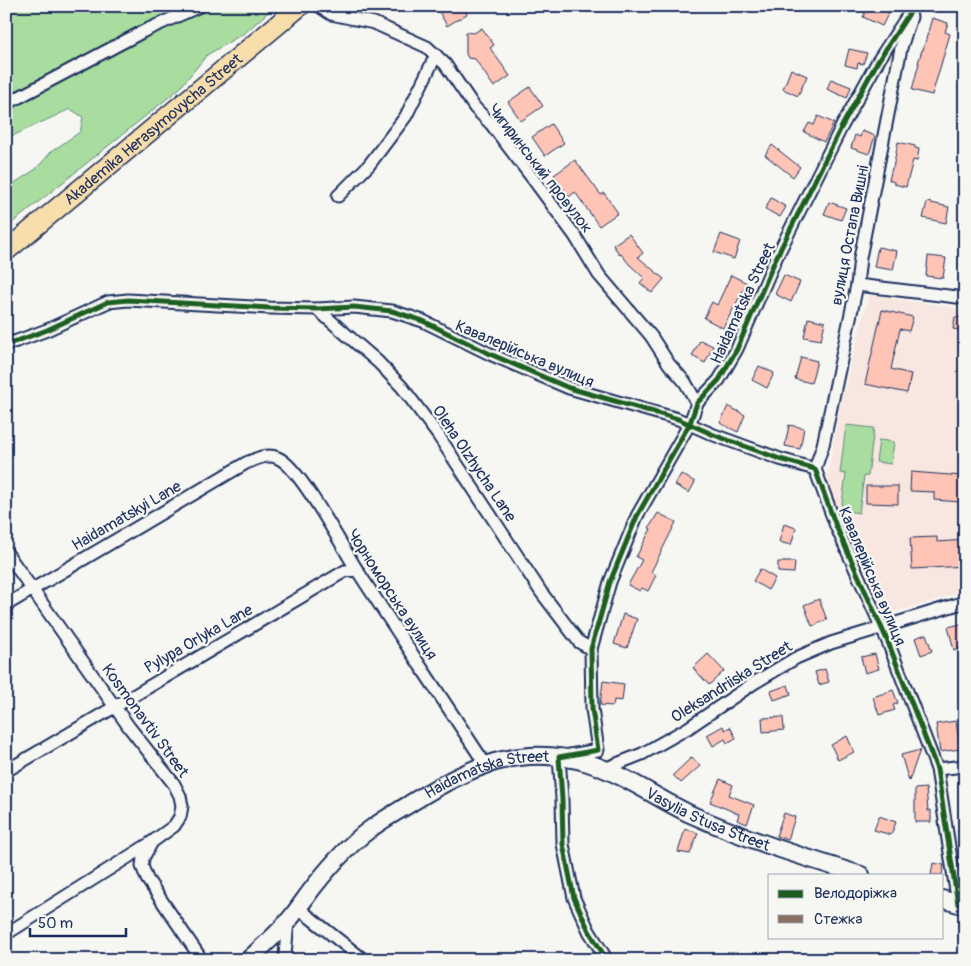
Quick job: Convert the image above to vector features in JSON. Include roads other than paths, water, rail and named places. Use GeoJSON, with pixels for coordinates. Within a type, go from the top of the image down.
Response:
{"type":"FeatureCollection","features":[{"type":"Feature","properties":{"kind":"highway","name":"Akademika Herasymovycha Street"},"geometry":{"type":"LineString","coordinates":[[6,251],[300,6]]}},
{"type":"Feature","properties":{"kind":"main road","name":"Haidamatska Street"},"geometry":{"type":"LineString","coordinates":[[248,960],[293,914],[317,882],[369,830],[440,784],[486,764],[523,757],[559,757]]}},
{"type":"Feature","properties":{"kind":"main road","name":"Vasylia Stusa Street"},"geometry":{"type":"LineString","coordinates":[[559,757],[588,763],[604,769],[690,814],[747,838],[858,874]]}},
{"type":"Feature","properties":{"kind":"main road"},"geometry":{"type":"LineString","coordinates":[[944,900],[962,905]]}},
{"type":"Feature","properties":{"kind":"street"},"geometry":{"type":"LineString","coordinates":[[6,104],[144,31],[200,6]]}},
{"type":"Feature","properties":{"kind":"street","name":"Чигиринський провулок"},"geometry":{"type":"LineString","coordinates":[[319,6],[331,14],[374,23],[427,48],[436,55],[450,71],[474,108],[491,124],[533,179],[575,236],[599,275],[651,336],[698,403]]}},
{"type":"Feature","properties":{"kind":"street","name":"вулиця Остапа Вишні"},"geometry":{"type":"LineString","coordinates":[[815,469],[823,445],[857,284],[860,258],[901,48],[914,6]]}},
{"type":"Feature","properties":{"kind":"street","name":"Haidamatska Street"},"geometry":{"type":"LineString","coordinates":[[559,757],[598,750],[592,709],[590,649],[610,582],[637,516],[690,423],[698,403],[719,380],[737,349],[776,258],[842,126],[878,60],[914,6]]}},
{"type":"Feature","properties":{"kind":"street"},"geometry":{"type":"LineString","coordinates":[[338,196],[369,165],[398,128],[406,116],[436,55]]}},
{"type":"Feature","properties":{"kind":"street"},"geometry":{"type":"LineString","coordinates":[[857,284],[965,298]]}},
{"type":"Feature","properties":{"kind":"street","name":"Кавалерійська вулиця"},"geometry":{"type":"LineString","coordinates":[[6,344],[17,342],[47,330],[108,302],[128,300],[270,308],[317,309],[354,307],[392,311],[423,321],[490,354],[569,388],[690,423],[714,435],[780,459],[815,469],[836,526],[881,626],[937,769],[962,905]]}},
{"type":"Feature","properties":{"kind":"street","name":"Oleha Olzhycha Lane"},"geometry":{"type":"LineString","coordinates":[[317,309],[378,362],[402,388],[438,435],[541,592],[579,642],[590,649]]}},
{"type":"Feature","properties":{"kind":"street","name":"Чорноморська вулиця"},"geometry":{"type":"LineString","coordinates":[[264,456],[279,458],[291,468],[304,485],[357,570],[486,764]]}},
{"type":"Feature","properties":{"kind":"street","name":"Haidamatskyi Lane"},"geometry":{"type":"LineString","coordinates":[[6,605],[246,463],[264,456]]}},
{"type":"Feature","properties":{"kind":"street","name":"Kosmonavtiv Street"},"geometry":{"type":"LineString","coordinates":[[6,552],[129,727],[174,784],[180,796],[182,806],[180,817],[174,826],[152,842],[142,858],[142,866],[202,960]]}},
{"type":"Feature","properties":{"kind":"street","name":"Pylypa Orlyka Lane"},"geometry":{"type":"LineString","coordinates":[[6,771],[344,571],[357,570]]}},
{"type":"Feature","properties":{"kind":"street","name":"Oleksandriiska Street"},"geometry":{"type":"LineString","coordinates":[[604,769],[642,754],[796,658],[831,643],[881,626],[965,602]]}},
{"type":"Feature","properties":{"kind":"street"},"geometry":{"type":"LineString","coordinates":[[598,750],[604,769]]}},
{"type":"Feature","properties":{"kind":"street"},"geometry":{"type":"LineString","coordinates":[[559,757],[563,844],[574,898],[589,931],[607,960]]}},
{"type":"Feature","properties":{"kind":"street"},"geometry":{"type":"LineString","coordinates":[[937,769],[965,766]]}},
{"type":"Feature","properties":{"kind":"street"},"geometry":{"type":"LineString","coordinates":[[6,934],[152,842]]}},
{"type":"Feature","properties":{"kind":"street"},"geometry":{"type":"LineString","coordinates":[[288,960],[286,955],[293,914],[364,960]]}}]}
